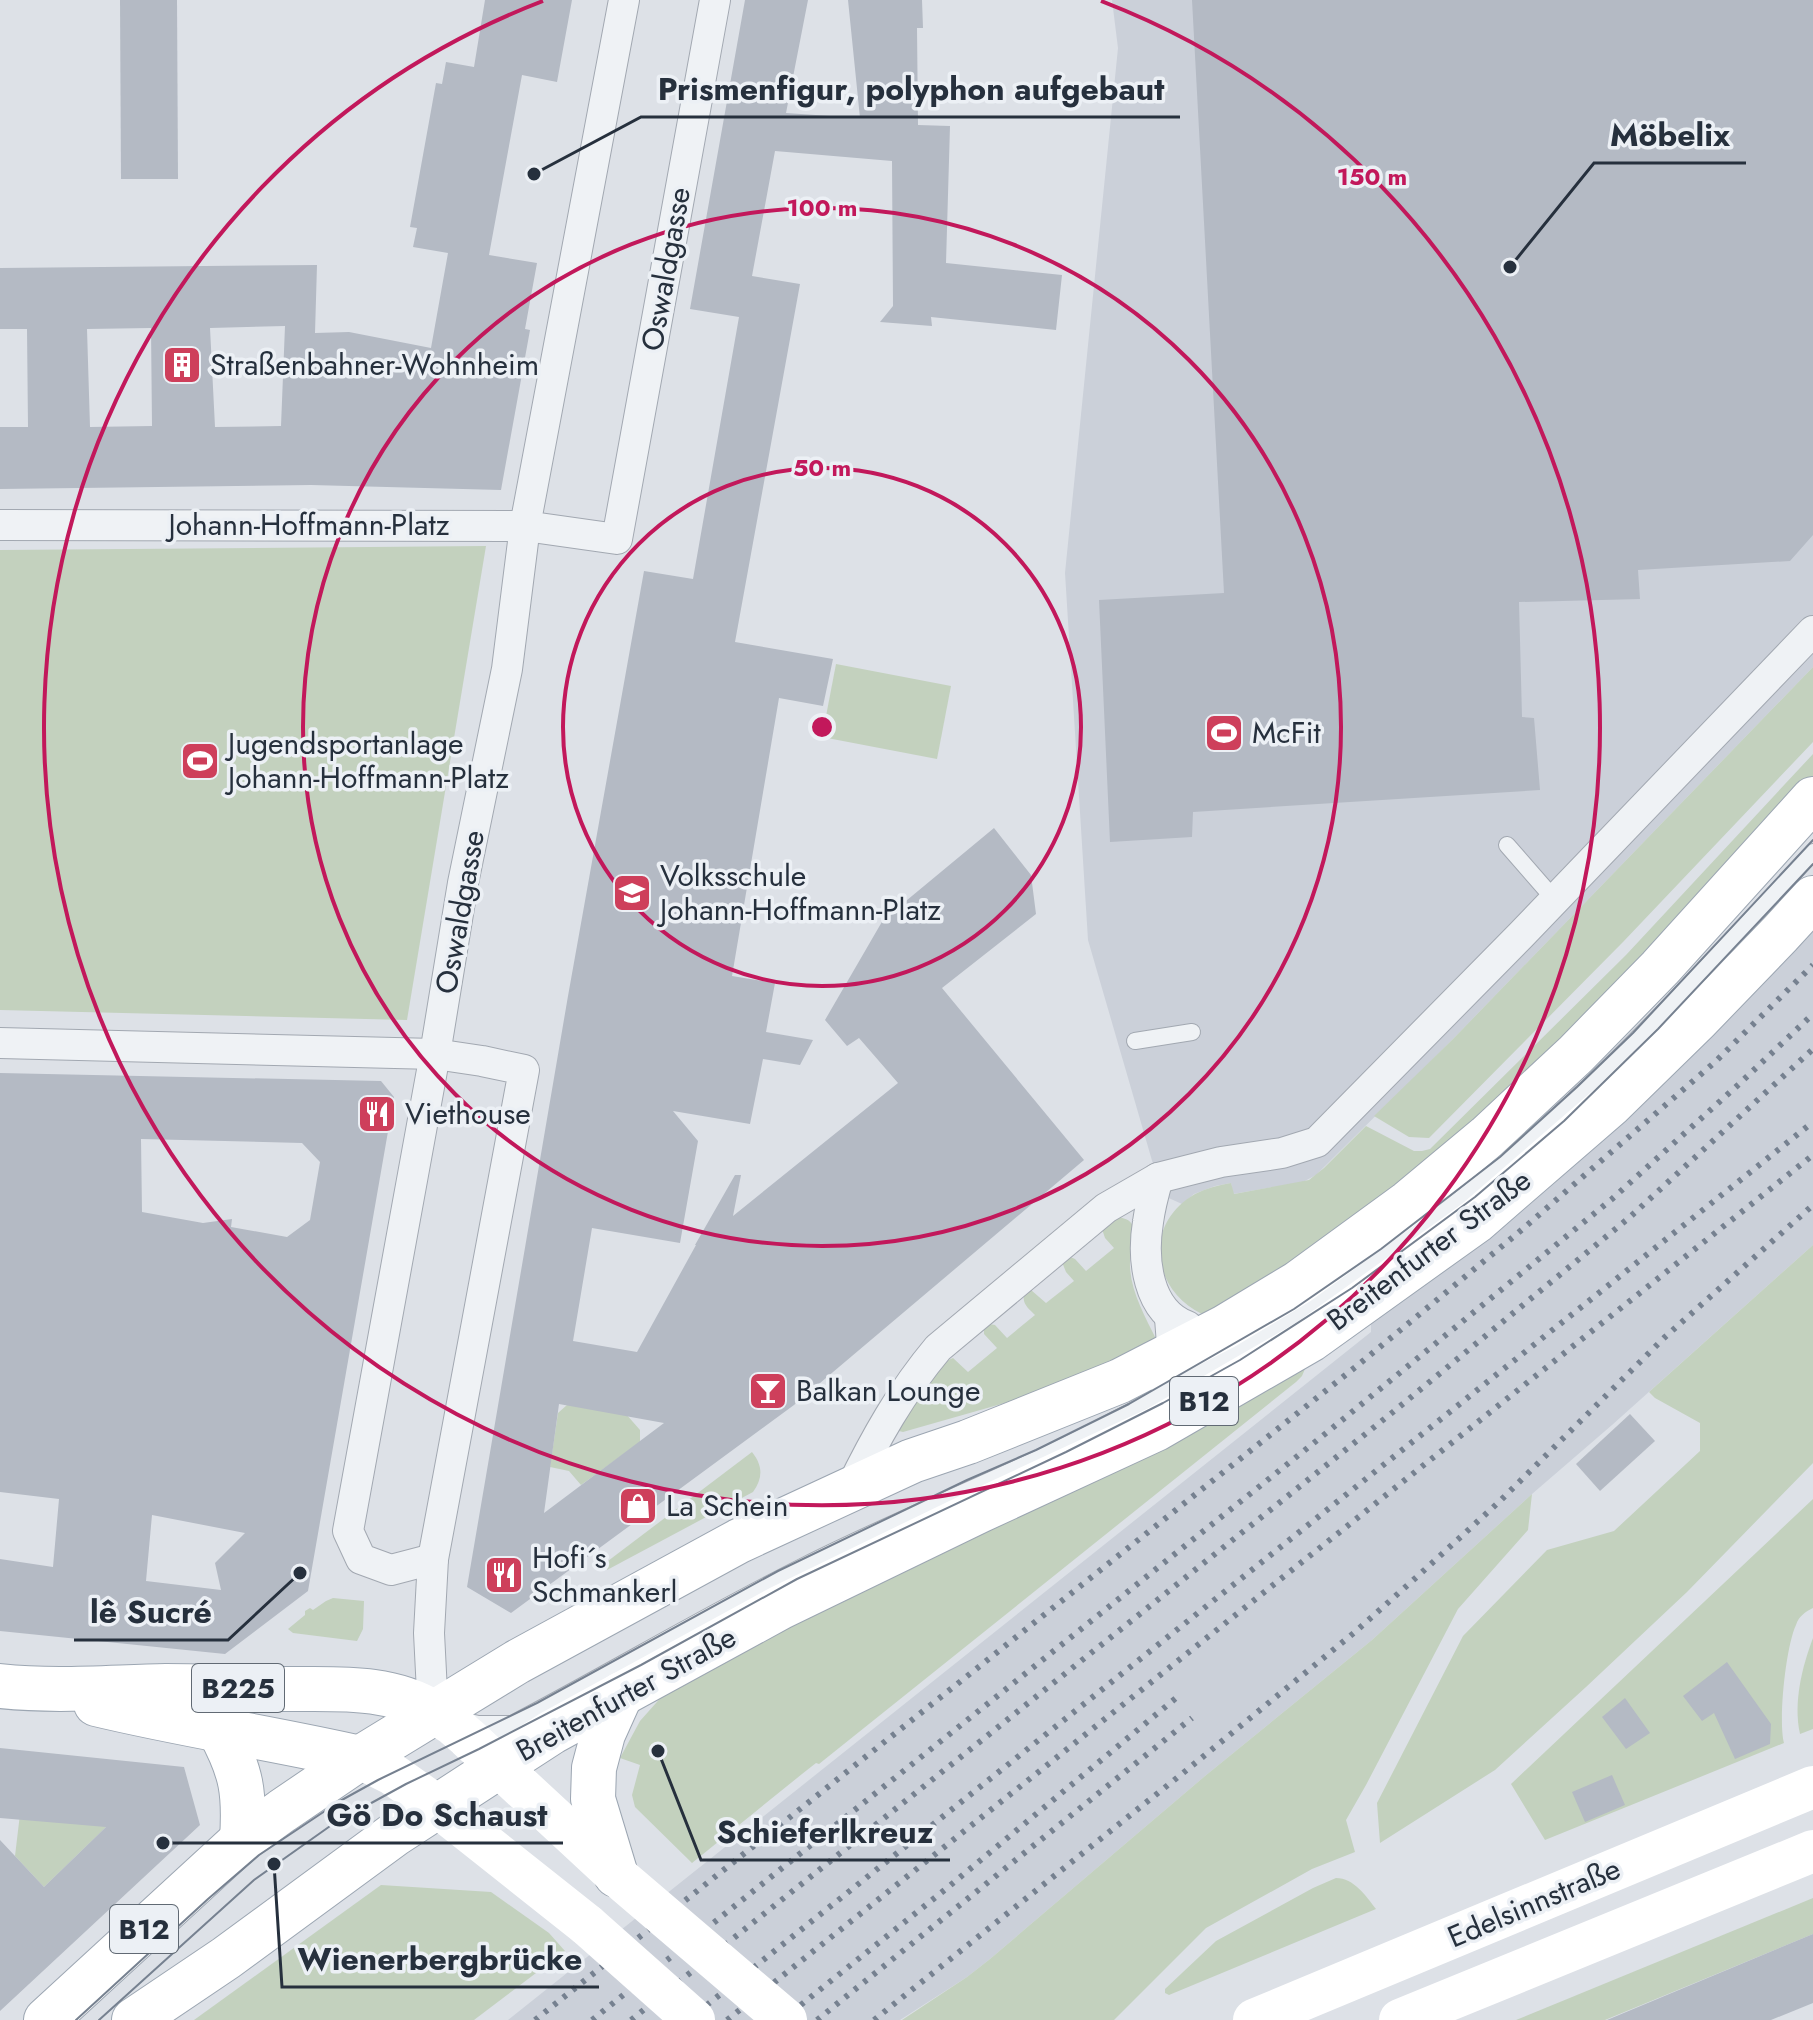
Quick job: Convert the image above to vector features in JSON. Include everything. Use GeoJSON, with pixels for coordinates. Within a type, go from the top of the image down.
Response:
{"type":"FeatureCollection","features":[{"type":"Feature","properties":{"kind":"main road","name":"Breitenfurter Straße"},"geometry":{"type":"LineString","coordinates":[[46,2020],[242,1840],[360,1758],[544,1646],[725,1549],[912,1461],[1120,1381],[1225,1327],[1298,1283],[1409,1202],[1487,1137],[1576,1054],[1660,968],[1813,799]]}},
{"type":"Feature","properties":{"kind":"main road","name":"Breitenfurter Straße"},"geometry":{"type":"LineString","coordinates":[[134,2020],[226,1958],[377,1847],[470,1770],[552,1732],[781,1607],[1156,1429],[1310,1340],[1476,1221],[1611,1104],[1813,898]]}},
{"type":"Feature","properties":{"kind":"main road","name":"B225"},"geometry":{"type":"LineString","coordinates":[[20,1688],[168,1686],[365,1690],[401,1696],[433,1712]]}},
{"type":"Feature","properties":{"kind":"main road","name":"B225"},"geometry":{"type":"LineString","coordinates":[[20,1688],[360,1758]]}},
{"type":"Feature","properties":{"kind":"main road"},"geometry":{"type":"LineString","coordinates":[[616,1875],[593,1799],[594,1768],[603,1734],[621,1694]]}},
{"type":"Feature","properties":{"kind":"main road"},"geometry":{"type":"LineString","coordinates":[[433,1712],[452,1724],[470,1770],[572,1913],[694,2020]]}},
{"type":"Feature","properties":{"kind":"main road"},"geometry":{"type":"LineString","coordinates":[[219,1730],[232,1754],[242,1787],[242,1840]]}},
{"type":"Feature","properties":{"kind":"main road"},"geometry":{"type":"LineString","coordinates":[[360,1758],[392,1774],[470,1770],[616,1875],[786,2020]]}},
{"type":"Feature","properties":{"kind":"main road","name":"Edelsinnstraße"},"geometry":{"type":"LineString","coordinates":[[1254,2020],[1813,1787]]}},
{"type":"Feature","properties":{"kind":"main road","name":"Edelsinnstraße"},"geometry":{"type":"LineString","coordinates":[[1400,2020],[1813,1851]]}},
{"type":"Feature","properties":{"kind":"street","name":"Oswaldgasse"},"geometry":{"type":"LineString","coordinates":[[433,1559],[391,1570],[361,1559],[348,1531],[463,883],[507,669],[525,526],[624,0]]}},
{"type":"Feature","properties":{"kind":"street","name":"Oswaldgasse"},"geometry":{"type":"LineString","coordinates":[[617,539],[715,0]]}},
{"type":"Feature","properties":{"kind":"street","name":"Johann-Hoffmann-Platz"},"geometry":{"type":"LineString","coordinates":[[0,525],[525,526],[617,539]]}},
{"type":"Feature","properties":{"kind":"street"},"geometry":{"type":"LineString","coordinates":[[850,1490],[876,1436],[938,1348],[1106,1208],[1158,1178],[1221,1162],[1282,1153],[1317,1142],[1813,631]]}},
{"type":"Feature","properties":{"kind":"street"},"geometry":{"type":"LineString","coordinates":[[0,1043],[435,1054],[524,1070],[433,1559],[429,1633],[433,1712]]}},
{"type":"Feature","properties":{"kind":"street"},"geometry":{"type":"LineString","coordinates":[[1158,1178],[1147,1223],[1146,1255],[1151,1286],[1161,1308],[1170,1354]]}},
{"type":"Feature","properties":{"kind":"street","name":"Breitenfurter Straße"},"geometry":{"type":"LineString","coordinates":[[979,1511],[985,1499],[1159,1414],[1170,1354]]}},
{"type":"Feature","properties":{"kind":"lane"},"geometry":{"type":"LineString","coordinates":[[1507,845],[1555,900]]}},
{"type":"Feature","properties":{"kind":"lane","name":"Breitenfurter Straße"},"geometry":{"type":"LineString","coordinates":[[470,1770],[512,1724],[807,1564],[1039,1458],[1170,1354],[1262,1336],[1401,1244],[1502,1165],[1596,1080],[1725,948],[1813,852]]}},
{"type":"Feature","properties":{"kind":"lane"},"geometry":{"type":"LineString","coordinates":[[1135,1041],[1192,1032]]}},
{"type":"Feature","properties":{"kind":"lane"},"geometry":{"type":"LineString","coordinates":[[433,1712],[478,1724],[512,1724]]}},
{"type":"Feature","properties":{"kind":"shaded area"},"geometry":{"type":"Polygon","coordinates":[[[1112,0],[1813,0],[1813,667],[1453,1039],[1316,1175],[1303,1182],[1233,1194],[1231,1183],[1215,1186],[1194,1194],[1182,1204],[1162,1195],[1088,940],[1065,573],[1118,48],[1112,0]]]}},
{"type":"Feature","properties":{"kind":"shaded area"},"geometry":{"type":"Polygon","coordinates":[[[1813,916],[1813,1245],[1372,1640],[1205,1776],[990,1959],[900,2020],[508,2020],[1371,1332],[1371,1314],[1813,916]]]}},
{"type":"Feature","properties":{"kind":"green space","name":"Jugendsportanlage Johann-Hoffmann-Platz"},"geometry":{"type":"Polygon","coordinates":[[[486,546],[407,1020],[0,1010],[0,550],[486,546]]]}},
{"type":"Feature","properties":{"kind":"green space"},"geometry":{"type":"Polygon","coordinates":[[[836,664],[951,686],[937,759],[822,737],[836,664]]]}},
{"type":"Feature","properties":{"kind":"green space"},"geometry":{"type":"Polygon","coordinates":[[[1813,667],[1813,742],[1623,942],[1429,1138],[1409,1137],[1374,1116],[1453,1039],[1813,667]]]}},
{"type":"Feature","properties":{"kind":"green space"},"geometry":{"type":"Polygon","coordinates":[[[1813,754],[1813,791],[1538,1077],[1274,1280],[1202,1314],[1185,1303],[1172,1289],[1160,1256],[1161,1239],[1167,1222],[1178,1207],[1208,1188],[1231,1183],[1234,1194],[1309,1180],[1366,1126],[1414,1151],[1430,1149],[1626,955],[1813,754]]]}},
{"type":"Feature","properties":{"kind":"green space"},"geometry":{"type":"Polygon","coordinates":[[[1117,1217],[1128,1220],[1135,1230],[1130,1272],[1138,1302],[1156,1339],[1072,1384],[899,1431],[898,1425],[944,1362],[953,1358],[968,1372],[997,1348],[984,1334],[984,1328],[989,1324],[995,1325],[1007,1338],[1035,1315],[1025,1304],[1024,1295],[1031,1290],[1046,1303],[1074,1281],[1062,1262],[1068,1256],[1086,1271],[1114,1248],[1102,1229],[1117,1217]]]}},
{"type":"Feature","properties":{"kind":"green space"},"geometry":{"type":"Polygon","coordinates":[[[1813,1245],[1813,1463],[1687,1592],[1495,1770],[1380,1843],[1377,1803],[1463,1636],[1547,1550],[1614,1531],[1700,1451],[1700,1423],[1649,1392],[1813,1245]]]}},
{"type":"Feature","properties":{"kind":"green space"},"geometry":{"type":"Polygon","coordinates":[[[1307,1364],[1296,1382],[692,1863],[635,1807],[632,1795],[640,1765],[620,1758],[640,1721],[664,1694],[693,1674],[1307,1364]]]}},
{"type":"Feature","properties":{"kind":"green space"},"geometry":{"type":"Polygon","coordinates":[[[611,1397],[640,1430],[640,1442],[581,1485],[569,1471],[550,1467],[558,1413],[567,1405],[611,1397]]]}},
{"type":"Feature","properties":{"kind":"green space"},"geometry":{"type":"Polygon","coordinates":[[[752,1452],[760,1472],[753,1492],[607,1570],[604,1564],[752,1452]]]}},
{"type":"Feature","properties":{"kind":"green space"},"geometry":{"type":"Polygon","coordinates":[[[1532,1494],[1528,1530],[1458,1609],[1346,1820],[1355,1852],[1312,1869],[1206,1928],[1114,2020],[902,2020],[990,1959],[1205,1776],[1372,1640],[1532,1494]]]}},
{"type":"Feature","properties":{"kind":"green space"},"geometry":{"type":"Polygon","coordinates":[[[1813,1499],[1813,1608],[1799,1619],[1792,1635],[1783,1701],[1784,1743],[1545,1840],[1511,1784],[1813,1499]]]}},
{"type":"Feature","properties":{"kind":"green space"},"geometry":{"type":"Polygon","coordinates":[[[333,1598],[364,1601],[363,1629],[357,1641],[293,1633],[288,1629],[305,1615],[305,1611],[313,1610],[333,1598]]]}},
{"type":"Feature","properties":{"kind":"green space"},"geometry":{"type":"Polygon","coordinates":[[[1813,1638],[1813,1729],[1800,1734],[1800,1685],[1813,1638]]]}},
{"type":"Feature","properties":{"kind":"green space"},"geometry":{"type":"Polygon","coordinates":[[[20,1814],[62,1822],[105,1824],[106,1827],[44,1887],[15,1856],[20,1814]]]}},
{"type":"Feature","properties":{"kind":"green space"},"geometry":{"type":"Polygon","coordinates":[[[1336,1878],[1354,1884],[1376,1909],[1169,1995],[1165,1993],[1165,1989],[1216,1941],[1336,1878]]]}},
{"type":"Feature","properties":{"kind":"green space"},"geometry":{"type":"Polygon","coordinates":[[[381,1885],[491,1892],[549,1933],[565,1951],[474,2020],[194,2020],[381,1885]]]}},
{"type":"Feature","properties":{"kind":"green space"},"geometry":{"type":"Polygon","coordinates":[[[1813,1898],[1813,1934],[1605,2020],[1516,2020],[1813,1898]]]}},
{"type":"Feature","properties":{"kind":"building"},"geometry":{"type":"Polygon","coordinates":[[[120,0],[177,0],[178,179],[121,179],[120,0]]]}},
{"type":"Feature","properties":{"kind":"building"},"geometry":{"type":"Polygon","coordinates":[[[485,0],[572,0],[557,82],[522,75],[489,255],[537,263],[525,329],[530,330],[501,490],[311,485],[0,489],[0,427],[28,427],[27,329],[0,329],[0,268],[317,265],[315,333],[349,332],[431,348],[448,253],[413,247],[417,228],[410,227],[436,83],[442,84],[446,62],[474,67],[485,0]],[[285,326],[210,328],[215,427],[281,426],[285,326]],[[151,328],[87,329],[90,427],[152,426],[151,328]]]}},
{"type":"Feature","properties":{"kind":"building"},"geometry":{"type":"Polygon","coordinates":[[[745,0],[808,0],[786,113],[860,118],[848,0],[922,0],[923,28],[917,28],[918,125],[950,126],[946,263],[1062,275],[1056,330],[931,317],[932,326],[880,322],[893,306],[892,161],[775,151],[752,276],[800,284],[735,642],[833,659],[823,706],[779,698],[732,976],[775,983],[766,1032],[813,1040],[800,1065],[763,1059],[750,1124],[673,1111],[698,1141],[680,1243],[592,1228],[573,1341],[637,1352],[735,1175],[741,1175],[733,1216],[898,1083],[859,1038],[847,1046],[825,1020],[883,920],[994,828],[1031,875],[1036,914],[942,988],[1084,1160],[794,1405],[511,1613],[467,1587],[568,996],[644,571],[693,579],[739,317],[690,309],[745,0]],[[559,1404],[544,1513],[664,1423],[559,1404]]]}},
{"type":"Feature","properties":{"kind":"building"},"geometry":{"type":"Polygon","coordinates":[[[1192,0],[1813,0],[1813,535],[1790,561],[1638,570],[1640,599],[1519,602],[1522,717],[1534,718],[1540,790],[1193,812],[1192,837],[1110,842],[1099,600],[1224,593],[1192,0]]]}},
{"type":"Feature","properties":{"kind":"building"},"geometry":{"type":"Polygon","coordinates":[[[0,1073],[381,1081],[394,1097],[308,1591],[225,1654],[0,1631],[0,1559],[53,1567],[59,1499],[0,1492],[0,1073]],[[141,1139],[142,1212],[203,1223],[232,1219],[231,1227],[287,1237],[310,1220],[320,1162],[302,1143],[141,1139]],[[152,1515],[146,1581],[221,1590],[215,1563],[245,1533],[152,1515]]]}},
{"type":"Feature","properties":{"kind":"building"},"geometry":{"type":"Polygon","coordinates":[[[1630,1414],[1655,1441],[1600,1491],[1576,1464],[1630,1414]]]}},
{"type":"Feature","properties":{"kind":"building"},"geometry":{"type":"Polygon","coordinates":[[[1727,1662],[1771,1724],[1770,1744],[1735,1759],[1714,1713],[1702,1721],[1683,1696],[1727,1662]]]}},
{"type":"Feature","properties":{"kind":"building"},"geometry":{"type":"Polygon","coordinates":[[[1625,1698],[1650,1733],[1626,1749],[1602,1717],[1625,1698]]]}},
{"type":"Feature","properties":{"kind":"building"},"geometry":{"type":"Polygon","coordinates":[[[0,1748],[184,1767],[200,1825],[0,2011],[0,1840],[44,1887],[106,1827],[0,1818],[0,1748]]]}},
{"type":"Feature","properties":{"kind":"building"},"geometry":{"type":"Polygon","coordinates":[[[1612,1775],[1625,1805],[1585,1822],[1572,1792],[1612,1775]]]}},
{"type":"Feature","properties":{"kind":"building"},"geometry":{"type":"Polygon","coordinates":[[[1813,1934],[1813,2003],[1771,2020],[1607,2020],[1813,1934]]]}},
{"type":"Feature","properties":{"kind":"tram line"},"geometry":{"type":"LineString","coordinates":[[76,2020],[259,1855],[340,1801],[537,1703],[778,1571],[1129,1404],[1294,1309],[1381,1249],[1500,1157],[1633,1033],[1813,840]]}},
{"type":"Feature","properties":{"kind":"tram line"},"geometry":{"type":"LineString","coordinates":[[99,2020],[254,1880],[333,1824],[641,1665],[797,1579],[1163,1403],[1240,1360],[1352,1288],[1475,1197],[1564,1121],[1658,1029],[1813,864]]}},
{"type":"Feature","properties":{"kind":"railway"},"geometry":{"type":"LineString","coordinates":[[535,2020],[1358,1365],[1518,1233],[1715,1062],[1813,965]]}},
{"type":"Feature","properties":{"kind":"railway"},"geometry":{"type":"LineString","coordinates":[[592,2020],[1325,1434],[1612,1199],[1813,1014]]}},
{"type":"Feature","properties":{"kind":"railway"},"geometry":{"type":"LineString","coordinates":[[631,2020],[1393,1412],[1630,1217],[1813,1049]]}},
{"type":"Feature","properties":{"kind":"railway"},"geometry":{"type":"LineString","coordinates":[[688,2020],[1813,1122]]}},
{"type":"Feature","properties":{"kind":"railway"},"geometry":{"type":"LineString","coordinates":[[727,2020],[1813,1155]]}},
{"type":"Feature","properties":{"kind":"railway"},"geometry":{"type":"LineString","coordinates":[[874,2020],[1355,1632],[1500,1501],[1665,1337],[1813,1205]]}},
{"type":"Feature","properties":{"kind":"railway"},"geometry":{"type":"LineString","coordinates":[[782,2020],[1176,1698]]}},
{"type":"Feature","properties":{"kind":"railway"},"geometry":{"type":"LineString","coordinates":[[817,2020],[1192,1718]]}},
{"type":"Feature","properties":{"kind":"place","name":"Prismenfigur, polyphon aufgebaut"},"geometry":{"type":"Point","coordinates":[534,174]}},
{"type":"Feature","properties":{"kind":"place","name":"Möbelix"},"geometry":{"type":"Point","coordinates":[1510,267]}},
{"type":"Feature","properties":{"kind":"place","name":"Straßenbahner-Wohnheim"},"geometry":{"type":"Point","coordinates":[182,365]}},
{"type":"Feature","properties":{"kind":"place","name":"McFit"},"geometry":{"type":"Point","coordinates":[1224,733]}},
{"type":"Feature","properties":{"kind":"place","name":"Jugendsportanlage Johann-Hoffmann-Platz"},"geometry":{"type":"Point","coordinates":[200,761]}},
{"type":"Feature","properties":{"kind":"place","name":"Volksschule Johann-Hoffmann-Platz"},"geometry":{"type":"Point","coordinates":[632,893]}},
{"type":"Feature","properties":{"kind":"place","name":"Viethouse"},"geometry":{"type":"Point","coordinates":[377,1114]}},
{"type":"Feature","properties":{"kind":"place","name":"Balkan Lounge"},"geometry":{"type":"Point","coordinates":[768,1391]}},
{"type":"Feature","properties":{"kind":"place","name":"La Schein"},"geometry":{"type":"Point","coordinates":[638,1506]}},
{"type":"Feature","properties":{"kind":"place","name":"lê Sucré"},"geometry":{"type":"Point","coordinates":[300,1573]}},
{"type":"Feature","properties":{"kind":"place","name":"Hofi´s Schmankerl"},"geometry":{"type":"Point","coordinates":[504,1575]}},
{"type":"Feature","properties":{"kind":"place","name":"Schieferlkreuz"},"geometry":{"type":"Point","coordinates":[658,1751]}},
{"type":"Feature","properties":{"kind":"place","name":"Gö Do Schaust"},"geometry":{"type":"Point","coordinates":[163,1843]}},
{"type":"Feature","properties":{"kind":"place","name":"Wienerbergbrücke"},"geometry":{"type":"Point","coordinates":[274,1864]}}]}
